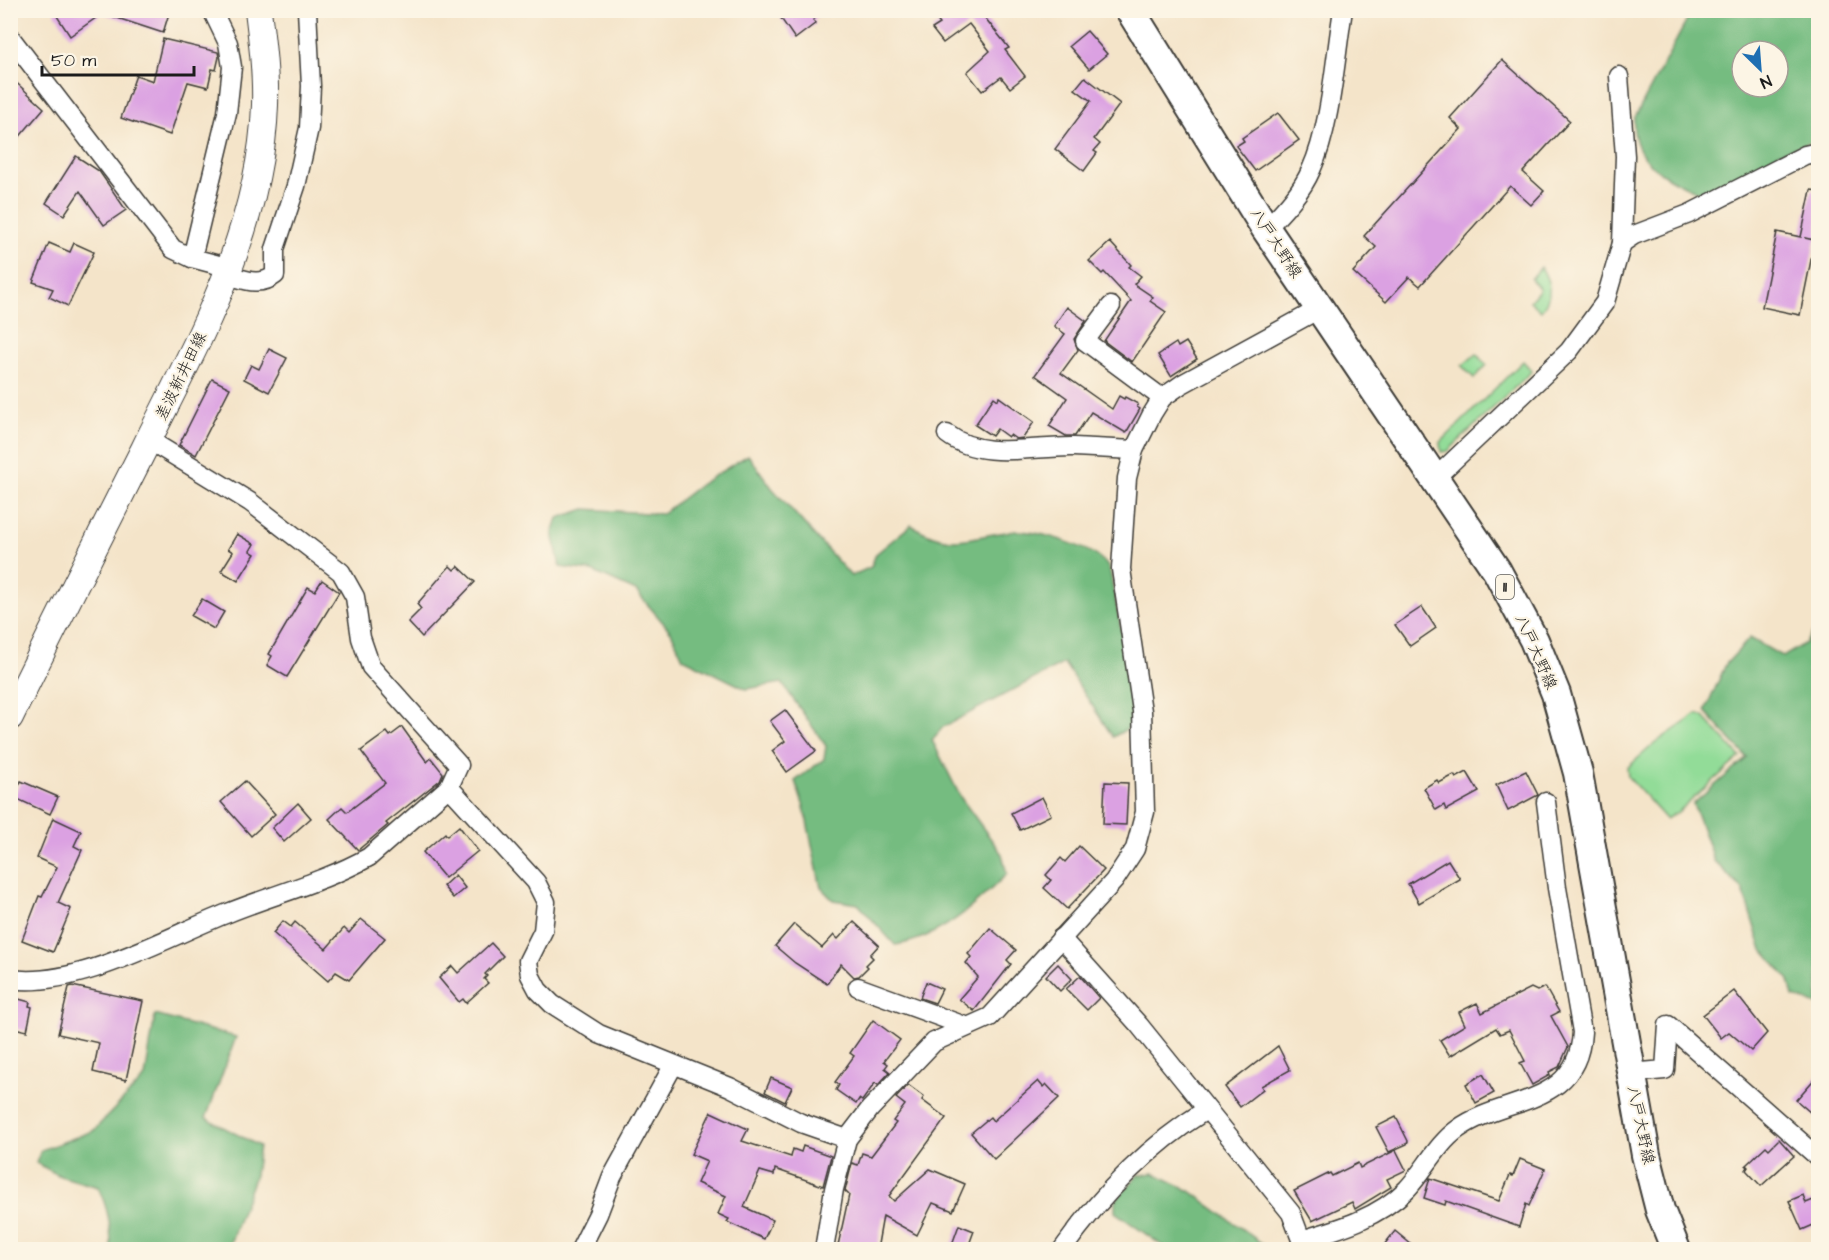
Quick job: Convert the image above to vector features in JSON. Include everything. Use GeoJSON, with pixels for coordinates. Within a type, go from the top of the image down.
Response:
{"type":"FeatureCollection","features":[{"type":"Feature","properties":{"kind":"main road","name":"差波新井田線"},"geometry":{"type":"LineString","coordinates":[[10,717],[16,691],[148,440],[229,272],[250,201],[260,154],[265,105],[263,51],[258,10]]}},
{"type":"Feature","properties":{"kind":"main road","name":"八戸大野線"},"geometry":{"type":"LineString","coordinates":[[1130,10],[1266,229],[1497,571],[1534,640],[1556,694],[1582,795],[1630,1073],[1660,1210],[1676,1250]]}},
{"type":"Feature","properties":{"kind":"street"},"geometry":{"type":"LineString","coordinates":[[192,258],[227,113],[232,67],[228,43],[212,10]]}},
{"type":"Feature","properties":{"kind":"street"},"geometry":{"type":"LineString","coordinates":[[10,37],[173,249],[259,283],[275,275],[277,241],[296,186],[309,128],[312,86],[307,10]]}},
{"type":"Feature","properties":{"kind":"street"},"geometry":{"type":"LineString","coordinates":[[1266,229],[1293,200],[1311,171],[1322,139],[1343,10]]}},
{"type":"Feature","properties":{"kind":"street"},"geometry":{"type":"LineString","coordinates":[[1434,479],[1569,351],[1589,327],[1605,302],[1622,243],[1625,156],[1619,76]]}},
{"type":"Feature","properties":{"kind":"street"},"geometry":{"type":"LineString","coordinates":[[1622,243],[1724,198],[1805,155],[1818,152]]}},
{"type":"Feature","properties":{"kind":"street"},"geometry":{"type":"LineString","coordinates":[[1111,306],[1085,341],[1162,398]]}},
{"type":"Feature","properties":{"kind":"street"},"geometry":{"type":"LineString","coordinates":[[824,1250],[834,1189],[847,1139],[910,1065],[934,1042],[965,1026],[990,1017],[1114,881],[1135,849],[1145,812],[1142,711],[1121,569],[1126,478],[1134,450],[1162,398],[1182,384],[1319,309]]}},
{"type":"Feature","properties":{"kind":"street"},"geometry":{"type":"LineString","coordinates":[[947,434],[958,443],[989,449],[1072,447],[1134,450]]}},
{"type":"Feature","properties":{"kind":"street"},"geometry":{"type":"LineString","coordinates":[[10,979],[24,981],[78,972],[140,952],[229,912],[295,891],[355,865],[369,857],[449,787],[459,765],[371,667],[361,638],[355,597],[341,572],[250,502],[148,440]]}},
{"type":"Feature","properties":{"kind":"street"},"geometry":{"type":"LineString","coordinates":[[449,787],[536,882],[546,902],[543,932],[528,961],[530,975],[538,990],[552,1004],[599,1034],[673,1066],[730,1087],[801,1123],[847,1139]]}},
{"type":"Feature","properties":{"kind":"street"},"geometry":{"type":"LineString","coordinates":[[1061,938],[1139,1026],[1291,1213],[1303,1245],[1389,1205],[1408,1189],[1455,1131],[1468,1122],[1543,1093],[1560,1082],[1572,1068],[1581,1052],[1582,1032],[1557,888],[1546,802]]}},
{"type":"Feature","properties":{"kind":"street"},"geometry":{"type":"LineString","coordinates":[[858,987],[965,1026]]}},
{"type":"Feature","properties":{"kind":"street"},"geometry":{"type":"LineString","coordinates":[[1630,1073],[1665,1070],[1668,1025],[1818,1157]]}},
{"type":"Feature","properties":{"kind":"street"},"geometry":{"type":"LineString","coordinates":[[580,1250],[598,1214],[612,1177],[673,1066]]}},
{"type":"Feature","properties":{"kind":"street"},"geometry":{"type":"LineString","coordinates":[[1062,1250],[1089,1212],[1123,1175],[1189,1121],[1206,1110]]}},
{"type":"Feature","properties":{"kind":"green space"},"geometry":{"type":"Polygon","coordinates":[[[1692,11],[1818,11],[1818,140],[1779,153],[1734,181],[1700,193],[1675,181],[1653,166],[1644,157],[1634,134],[1634,119],[1692,11]]]}},
{"type":"Feature","properties":{"kind":"green space"},"geometry":{"type":"Polygon","coordinates":[[[1541,267],[1549,284],[1549,295],[1541,311],[1530,301],[1540,289],[1531,279],[1541,267]]]}},
{"type":"Feature","properties":{"kind":"green space"},"geometry":{"type":"Polygon","coordinates":[[[1476,354],[1487,365],[1474,378],[1462,366],[1476,354]]]}},
{"type":"Feature","properties":{"kind":"green space"},"geometry":{"type":"Polygon","coordinates":[[[1523,361],[1532,371],[1448,451],[1441,452],[1440,443],[1523,361]]]}},
{"type":"Feature","properties":{"kind":"green space"},"geometry":{"type":"Polygon","coordinates":[[[748,455],[772,488],[851,576],[871,567],[876,554],[911,525],[940,538],[952,540],[1017,531],[1039,534],[1093,553],[1108,567],[1126,660],[1132,726],[1113,737],[1064,663],[943,727],[932,740],[961,798],[1002,854],[1007,874],[969,909],[927,936],[895,945],[858,904],[833,900],[821,888],[804,807],[795,781],[824,759],[826,746],[782,683],[746,689],[683,658],[671,632],[636,591],[592,571],[560,567],[553,533],[558,518],[585,509],[662,514],[701,484],[748,455]]]}},
{"type":"Feature","properties":{"kind":"green space"},"geometry":{"type":"Polygon","coordinates":[[[1818,624],[1818,1005],[1793,997],[1789,980],[1761,948],[1743,890],[1714,861],[1693,804],[1747,758],[1705,711],[1726,664],[1750,638],[1783,657],[1806,643],[1818,624]]]}},
{"type":"Feature","properties":{"kind":"green space"},"geometry":{"type":"Polygon","coordinates":[[[1697,714],[1704,717],[1740,757],[1678,812],[1666,819],[1628,777],[1627,768],[1655,743],[1697,714]]]}},
{"type":"Feature","properties":{"kind":"green space"},"geometry":{"type":"Polygon","coordinates":[[[155,1015],[236,1037],[206,1118],[259,1146],[255,1175],[228,1249],[111,1249],[108,1217],[98,1187],[60,1176],[36,1163],[41,1150],[93,1131],[145,1077],[155,1015]]]}},
{"type":"Feature","properties":{"kind":"green space"},"geometry":{"type":"Polygon","coordinates":[[[1154,1173],[1190,1191],[1264,1245],[1265,1249],[1167,1249],[1115,1212],[1115,1201],[1138,1175],[1154,1173]]]}},
{"type":"Feature","properties":{"kind":"building"},"geometry":{"type":"Polygon","coordinates":[[[53,10],[170,10],[163,33],[105,14],[106,11],[70,36],[53,10]]]}},
{"type":"Feature","properties":{"kind":"building"},"geometry":{"type":"Polygon","coordinates":[[[789,10],[825,10],[813,20],[816,23],[795,39],[780,17],[789,10]]]}},
{"type":"Feature","properties":{"kind":"building"},"geometry":{"type":"Polygon","coordinates":[[[945,10],[987,10],[982,14],[1009,48],[1005,50],[1025,76],[1010,88],[1001,77],[982,91],[967,72],[990,51],[969,24],[943,43],[932,29],[940,24],[935,18],[945,10]]]}},
{"type":"Feature","properties":{"kind":"building"},"geometry":{"type":"Polygon","coordinates":[[[1087,31],[1107,54],[1089,69],[1069,46],[1087,31]]]}},
{"type":"Feature","properties":{"kind":"building"},"geometry":{"type":"Polygon","coordinates":[[[163,39],[218,52],[219,57],[216,70],[212,69],[208,87],[188,82],[170,135],[121,118],[136,75],[153,81],[163,39]]]}},
{"type":"Feature","properties":{"kind":"building"},"geometry":{"type":"Polygon","coordinates":[[[1502,60],[1570,121],[1523,172],[1544,191],[1531,205],[1510,186],[1420,286],[1409,277],[1386,302],[1353,272],[1376,247],[1364,236],[1461,129],[1450,118],[1502,60]]]}},
{"type":"Feature","properties":{"kind":"building"},"geometry":{"type":"Polygon","coordinates":[[[10,77],[44,108],[10,148],[10,77]]]}},
{"type":"Feature","properties":{"kind":"building"},"geometry":{"type":"Polygon","coordinates":[[[1085,77],[1120,104],[1094,139],[1100,144],[1094,151],[1097,153],[1084,171],[1055,149],[1091,101],[1075,89],[1085,77]]]}},
{"type":"Feature","properties":{"kind":"building"},"geometry":{"type":"Polygon","coordinates":[[[1278,113],[1299,140],[1255,171],[1236,146],[1244,141],[1242,138],[1278,113]]]}},
{"type":"Feature","properties":{"kind":"building"},"geometry":{"type":"Polygon","coordinates":[[[76,156],[99,171],[126,210],[104,225],[80,191],[64,215],[46,203],[76,156]]]}},
{"type":"Feature","properties":{"kind":"building"},"geometry":{"type":"Polygon","coordinates":[[[1811,190],[1818,191],[1818,241],[1815,240],[1800,315],[1762,307],[1777,232],[1801,237],[1811,190]]]}},
{"type":"Feature","properties":{"kind":"building"},"geometry":{"type":"Polygon","coordinates":[[[1110,242],[1131,265],[1129,267],[1141,276],[1134,284],[1153,297],[1150,301],[1166,312],[1132,362],[1104,341],[1131,301],[1104,272],[1102,274],[1089,261],[1110,242]]]}},
{"type":"Feature","properties":{"kind":"building"},"geometry":{"type":"Polygon","coordinates":[[[49,243],[70,252],[74,243],[94,252],[68,306],[49,297],[53,289],[33,282],[49,243]]]}},
{"type":"Feature","properties":{"kind":"building"},"geometry":{"type":"Polygon","coordinates":[[[1067,307],[1086,321],[1074,339],[1078,350],[1061,373],[1112,409],[1119,396],[1138,404],[1137,407],[1140,409],[1126,433],[1091,412],[1075,436],[1066,436],[1049,426],[1067,398],[1035,375],[1065,334],[1054,326],[1067,307]]]}},
{"type":"Feature","properties":{"kind":"building"},"geometry":{"type":"Polygon","coordinates":[[[1186,342],[1197,359],[1171,376],[1158,355],[1176,343],[1178,347],[1186,342]]]}},
{"type":"Feature","properties":{"kind":"building"},"geometry":{"type":"Polygon","coordinates":[[[269,349],[287,358],[269,392],[244,379],[251,365],[259,369],[269,349]]]}},
{"type":"Feature","properties":{"kind":"building"},"geometry":{"type":"Polygon","coordinates":[[[212,379],[230,388],[196,455],[179,445],[212,379]]]}},
{"type":"Feature","properties":{"kind":"building"},"geometry":{"type":"Polygon","coordinates":[[[994,397],[998,400],[999,397],[1034,422],[1023,438],[1016,439],[1010,435],[1008,437],[997,429],[992,436],[975,425],[994,397]]]}},
{"type":"Feature","properties":{"kind":"building"},"geometry":{"type":"Polygon","coordinates":[[[237,534],[254,544],[250,551],[255,554],[238,581],[221,571],[233,552],[228,549],[237,534]]]}},
{"type":"Feature","properties":{"kind":"building"},"geometry":{"type":"Polygon","coordinates":[[[450,566],[454,570],[458,566],[475,582],[422,637],[408,622],[421,609],[417,604],[450,566]]]}},
{"type":"Feature","properties":{"kind":"building"},"geometry":{"type":"Polygon","coordinates":[[[322,580],[339,592],[287,677],[267,665],[272,656],[269,654],[308,587],[315,591],[322,580]]]}},
{"type":"Feature","properties":{"kind":"building"},"geometry":{"type":"Polygon","coordinates":[[[202,599],[224,612],[214,629],[191,616],[202,599]]]}},
{"type":"Feature","properties":{"kind":"building"},"geometry":{"type":"Polygon","coordinates":[[[1422,607],[1436,628],[1410,646],[1395,625],[1422,607]]]}},
{"type":"Feature","properties":{"kind":"building"},"geometry":{"type":"Polygon","coordinates":[[[785,710],[816,751],[787,772],[772,751],[785,741],[770,721],[785,710]]]}},
{"type":"Feature","properties":{"kind":"building"},"geometry":{"type":"Polygon","coordinates":[[[402,727],[427,762],[431,758],[443,773],[440,780],[386,823],[388,825],[358,850],[329,819],[342,807],[347,812],[385,783],[361,751],[387,732],[390,736],[402,727]]]}},
{"type":"Feature","properties":{"kind":"building"},"geometry":{"type":"Polygon","coordinates":[[[1526,771],[1538,795],[1508,811],[1496,785],[1526,771]]]}},
{"type":"Feature","properties":{"kind":"building"},"geometry":{"type":"Polygon","coordinates":[[[1467,772],[1479,792],[1446,810],[1444,805],[1436,810],[1424,788],[1437,780],[1439,783],[1454,775],[1456,778],[1467,772]]]}},
{"type":"Feature","properties":{"kind":"building"},"geometry":{"type":"Polygon","coordinates":[[[21,781],[58,797],[50,814],[13,797],[21,781]]]}},
{"type":"Feature","properties":{"kind":"building"},"geometry":{"type":"Polygon","coordinates":[[[245,781],[275,814],[251,836],[221,802],[245,781]]]}},
{"type":"Feature","properties":{"kind":"building"},"geometry":{"type":"Polygon","coordinates":[[[1105,782],[1128,783],[1126,825],[1103,824],[1105,782]]]}},
{"type":"Feature","properties":{"kind":"building"},"geometry":{"type":"Polygon","coordinates":[[[1042,797],[1051,815],[1020,830],[1011,813],[1042,797]]]}},
{"type":"Feature","properties":{"kind":"building"},"geometry":{"type":"Polygon","coordinates":[[[298,803],[311,818],[284,842],[272,828],[298,803]]]}},
{"type":"Feature","properties":{"kind":"building"},"geometry":{"type":"Polygon","coordinates":[[[53,818],[81,831],[74,846],[82,850],[58,903],[71,909],[53,952],[22,940],[39,896],[42,897],[57,867],[37,858],[53,818]]]}},
{"type":"Feature","properties":{"kind":"building"},"geometry":{"type":"Polygon","coordinates":[[[459,826],[478,851],[445,878],[423,852],[445,833],[447,836],[459,826]]]}},
{"type":"Feature","properties":{"kind":"building"},"geometry":{"type":"Polygon","coordinates":[[[1079,846],[1104,870],[1067,909],[1044,888],[1051,880],[1046,875],[1061,858],[1065,862],[1079,846]]]}},
{"type":"Feature","properties":{"kind":"building"},"geometry":{"type":"Polygon","coordinates":[[[1448,860],[1460,879],[1419,903],[1408,884],[1448,860]]]}},
{"type":"Feature","properties":{"kind":"building"},"geometry":{"type":"Polygon","coordinates":[[[455,875],[465,888],[453,898],[443,886],[455,875]]]}},
{"type":"Feature","properties":{"kind":"building"},"geometry":{"type":"Polygon","coordinates":[[[361,919],[385,938],[349,980],[336,972],[328,981],[273,933],[283,921],[291,927],[295,922],[326,949],[344,928],[349,933],[361,919]]]}},
{"type":"Feature","properties":{"kind":"building"},"geometry":{"type":"Polygon","coordinates":[[[854,922],[879,945],[870,955],[873,958],[866,965],[868,967],[859,976],[854,977],[841,964],[827,984],[795,963],[775,946],[794,924],[822,948],[834,935],[838,939],[854,922]]]}},
{"type":"Feature","properties":{"kind":"building"},"geometry":{"type":"Polygon","coordinates":[[[990,928],[1016,950],[1007,960],[1011,964],[974,1011],[959,999],[978,977],[966,963],[971,957],[968,954],[990,928]]]}},
{"type":"Feature","properties":{"kind":"building"},"geometry":{"type":"Polygon","coordinates":[[[491,943],[503,956],[485,974],[487,976],[484,979],[488,983],[466,1003],[463,999],[459,1002],[439,978],[452,966],[458,973],[491,943]]]}},
{"type":"Feature","properties":{"kind":"building"},"geometry":{"type":"Polygon","coordinates":[[[1058,964],[1072,979],[1060,991],[1046,976],[1058,964]]]}},
{"type":"Feature","properties":{"kind":"building"},"geometry":{"type":"Polygon","coordinates":[[[1080,976],[1099,998],[1087,1010],[1066,989],[1080,976]]]}},
{"type":"Feature","properties":{"kind":"building"},"geometry":{"type":"Polygon","coordinates":[[[926,982],[942,989],[935,1003],[920,998],[926,982]]]}},
{"type":"Feature","properties":{"kind":"building"},"geometry":{"type":"Polygon","coordinates":[[[69,987],[143,1001],[126,1080],[93,1072],[99,1043],[58,1034],[69,987]]]}},
{"type":"Feature","properties":{"kind":"building"},"geometry":{"type":"Polygon","coordinates":[[[1545,987],[1559,1012],[1551,1016],[1568,1047],[1559,1067],[1532,1085],[1520,1063],[1525,1061],[1509,1030],[1500,1034],[1496,1028],[1450,1056],[1440,1040],[1465,1025],[1459,1012],[1477,1003],[1482,1013],[1531,988],[1537,991],[1545,987]]]}},
{"type":"Feature","properties":{"kind":"building"},"geometry":{"type":"Polygon","coordinates":[[[1734,991],[1767,1033],[1751,1051],[1729,1032],[1721,1038],[1703,1015],[1734,991]]]}},
{"type":"Feature","properties":{"kind":"building"},"geometry":{"type":"Polygon","coordinates":[[[15,998],[30,1002],[29,1006],[32,1007],[27,1031],[10,1027],[10,1002],[14,1003],[15,998]]]}},
{"type":"Feature","properties":{"kind":"building"},"geometry":{"type":"Polygon","coordinates":[[[873,1020],[900,1040],[884,1061],[888,1064],[885,1068],[890,1072],[878,1085],[875,1083],[862,1101],[859,1099],[856,1104],[836,1090],[839,1085],[835,1082],[854,1056],[850,1053],[873,1020]]]}},
{"type":"Feature","properties":{"kind":"building"},"geometry":{"type":"Polygon","coordinates":[[[1278,1046],[1290,1070],[1261,1086],[1263,1089],[1240,1107],[1225,1087],[1278,1046]]]}},
{"type":"Feature","properties":{"kind":"building"},"geometry":{"type":"Polygon","coordinates":[[[1483,1074],[1494,1093],[1476,1103],[1466,1084],[1483,1074]]]}},
{"type":"Feature","properties":{"kind":"building"},"geometry":{"type":"Polygon","coordinates":[[[1818,1075],[1818,1119],[1796,1100],[1818,1075]]]}},
{"type":"Feature","properties":{"kind":"building"},"geometry":{"type":"Polygon","coordinates":[[[771,1078],[792,1087],[785,1102],[765,1092],[771,1078]]]}},
{"type":"Feature","properties":{"kind":"building"},"geometry":{"type":"Polygon","coordinates":[[[1038,1081],[1043,1087],[1046,1084],[1059,1098],[994,1159],[971,1133],[990,1117],[993,1121],[1038,1081]]]}},
{"type":"Feature","properties":{"kind":"building"},"geometry":{"type":"Polygon","coordinates":[[[908,1085],[924,1097],[922,1100],[946,1118],[889,1196],[894,1201],[930,1169],[965,1184],[953,1211],[933,1203],[917,1235],[883,1216],[877,1250],[837,1250],[849,1195],[845,1191],[852,1163],[858,1165],[862,1153],[871,1156],[896,1123],[893,1121],[905,1105],[896,1098],[908,1085]]]}},
{"type":"Feature","properties":{"kind":"building"},"geometry":{"type":"Polygon","coordinates":[[[711,1112],[748,1129],[742,1141],[791,1157],[793,1149],[801,1152],[803,1146],[831,1156],[823,1186],[775,1169],[774,1175],[760,1171],[744,1207],[773,1220],[764,1239],[727,1222],[729,1219],[718,1214],[726,1196],[697,1183],[707,1161],[691,1154],[711,1112]]]}},
{"type":"Feature","properties":{"kind":"building"},"geometry":{"type":"Polygon","coordinates":[[[1396,1117],[1408,1141],[1407,1144],[1389,1152],[1376,1127],[1396,1117]]]}},
{"type":"Feature","properties":{"kind":"building"},"geometry":{"type":"Polygon","coordinates":[[[1779,1139],[1794,1156],[1761,1186],[1746,1170],[1748,1167],[1746,1165],[1766,1146],[1769,1149],[1779,1139]]]}},
{"type":"Feature","properties":{"kind":"building"},"geometry":{"type":"Polygon","coordinates":[[[1396,1150],[1406,1170],[1387,1179],[1391,1187],[1355,1209],[1352,1202],[1312,1221],[1294,1191],[1330,1173],[1332,1176],[1358,1163],[1360,1168],[1396,1150]]]}},
{"type":"Feature","properties":{"kind":"building"},"geometry":{"type":"Polygon","coordinates":[[[1520,1159],[1545,1169],[1529,1206],[1526,1204],[1519,1227],[1446,1201],[1445,1205],[1424,1198],[1430,1178],[1499,1201],[1520,1159]]]}},
{"type":"Feature","properties":{"kind":"building"},"geometry":{"type":"Polygon","coordinates":[[[1803,1195],[1806,1203],[1818,1198],[1818,1223],[1802,1230],[1789,1201],[1803,1195]]]}},
{"type":"Feature","properties":{"kind":"building"},"geometry":{"type":"Polygon","coordinates":[[[959,1225],[974,1231],[967,1250],[950,1250],[959,1225]]]}},
{"type":"Feature","properties":{"kind":"building"},"geometry":{"type":"Polygon","coordinates":[[[1395,1231],[1418,1250],[1380,1250],[1395,1231]]]}}]}
